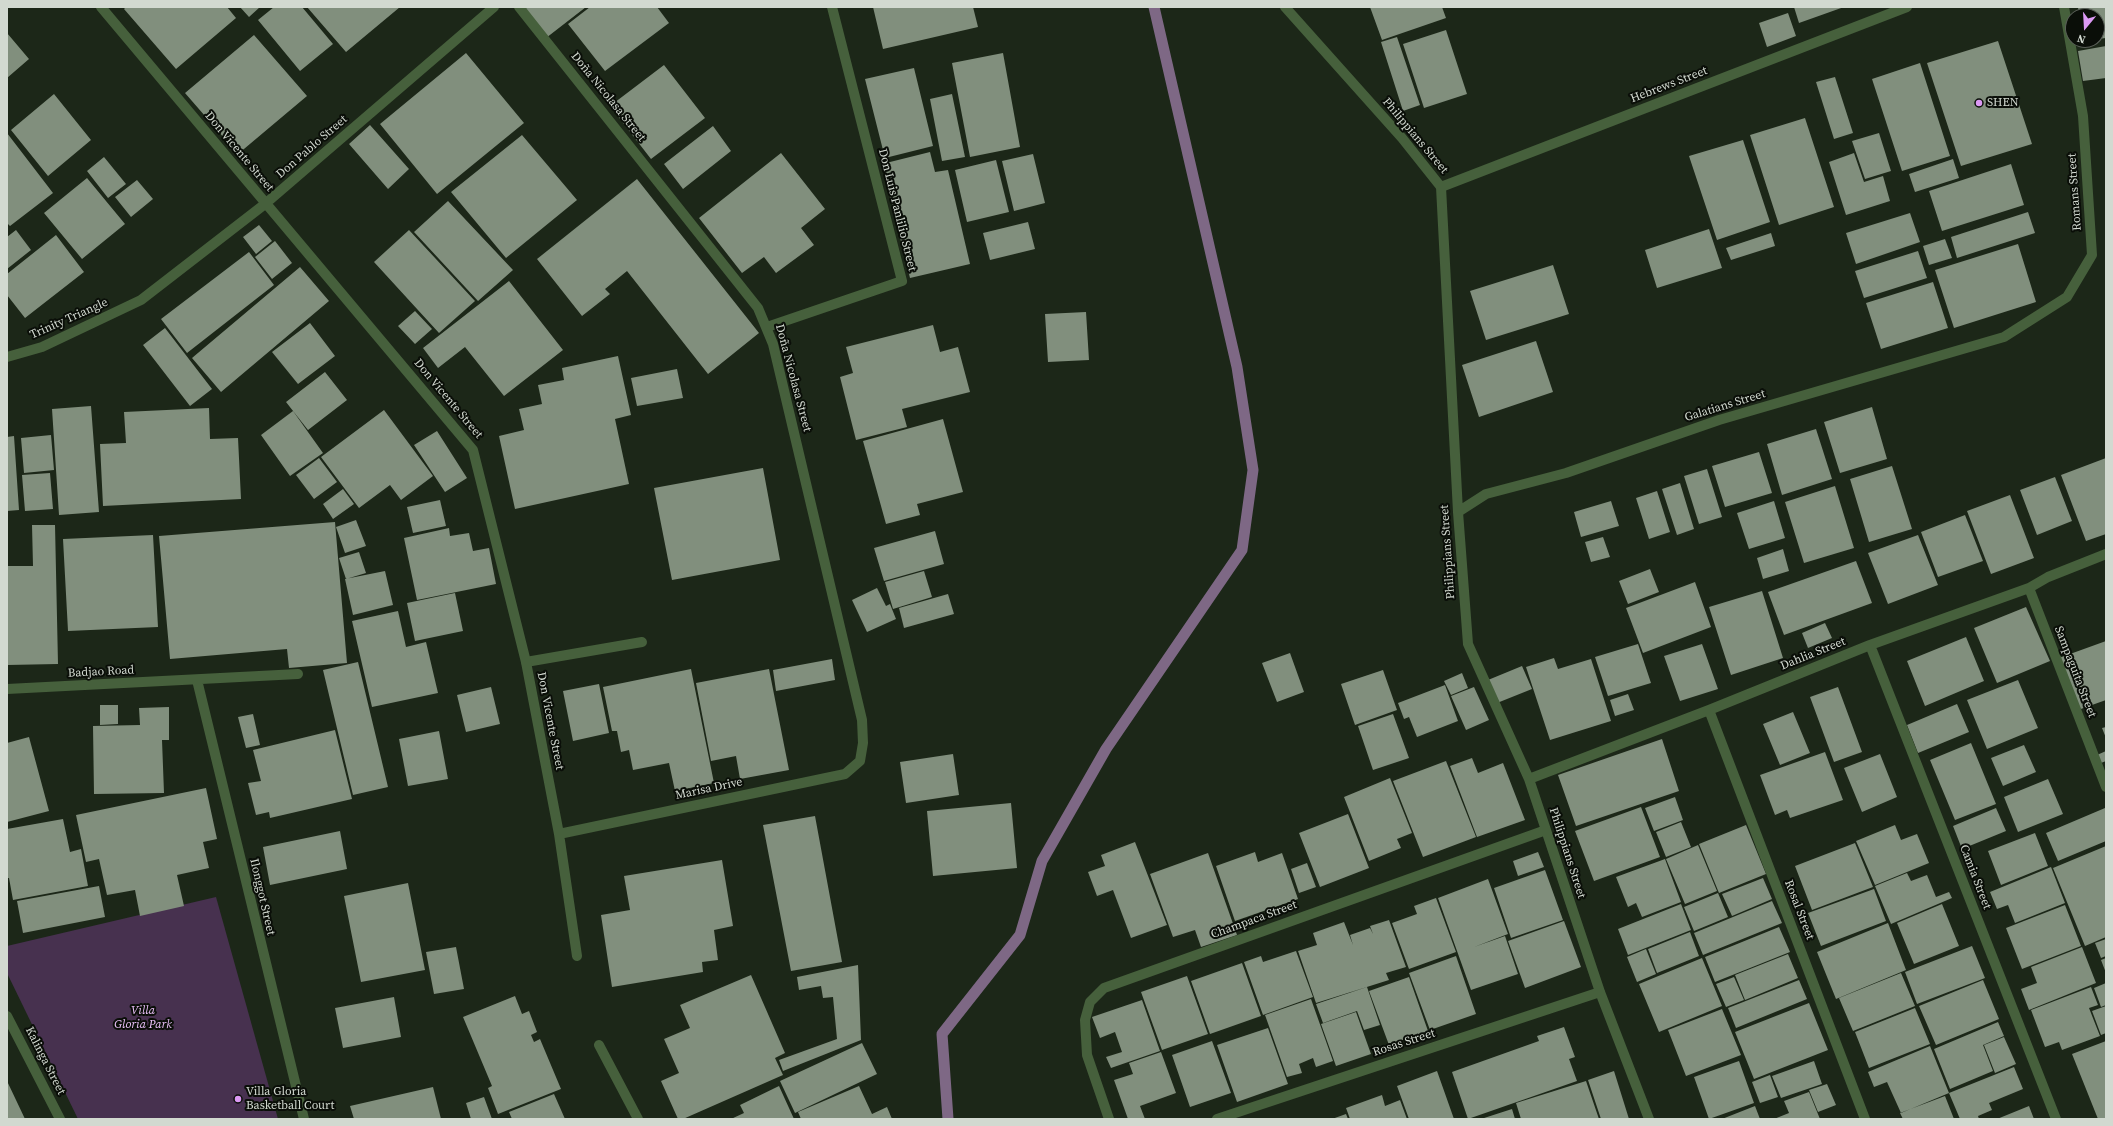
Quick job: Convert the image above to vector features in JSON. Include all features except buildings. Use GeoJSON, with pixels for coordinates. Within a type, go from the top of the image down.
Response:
{"type":"FeatureCollection","features":[{"type":"Feature","properties":{"kind":"street","name":"Don Vicente Street"},"geometry":{"type":"LineString","coordinates":[[101,7],[473,450],[526,662],[559,834],[577,956]]}},
{"type":"Feature","properties":{"kind":"street","name":"Don Pablo Street"},"geometry":{"type":"LineString","coordinates":[[141,300],[265,204],[494,7]]}},
{"type":"Feature","properties":{"kind":"street","name":"Doña Nicolasa Street"},"geometry":{"type":"LineString","coordinates":[[520,7],[758,308],[773,344],[862,720],[863,743],[860,761]]}},
{"type":"Feature","properties":{"kind":"street","name":"Don Luis Panlilio Street"},"geometry":{"type":"LineString","coordinates":[[767,328],[902,281],[832,7]]}},
{"type":"Feature","properties":{"kind":"street","name":"Philippians Street"},"geometry":{"type":"LineString","coordinates":[[1285,7],[1402,138],[1441,187],[1458,512],[1468,644],[1529,779],[1600,992],[1649,1119]]}},
{"type":"Feature","properties":{"kind":"street","name":"Hebrews Street"},"geometry":{"type":"LineString","coordinates":[[1441,187],[1907,7]]}},
{"type":"Feature","properties":{"kind":"street","name":"Romans Street"},"geometry":{"type":"LineString","coordinates":[[2004,336],[2067,297],[2092,255],[2083,116],[2064,7]]}},
{"type":"Feature","properties":{"kind":"street","name":"Trinity Triangle"},"geometry":{"type":"LineString","coordinates":[[7,357],[42,347],[141,300]]}},
{"type":"Feature","properties":{"kind":"street","name":"Galatians Street"},"geometry":{"type":"LineString","coordinates":[[1458,512],[1486,494],[1566,473],[1719,420],[2004,336]]}},
{"type":"Feature","properties":{"kind":"street","name":"Dahlia Street"},"geometry":{"type":"LineString","coordinates":[[1529,779],[1709,710],[1870,645],[2029,588],[2048,577],[2106,554]]}},
{"type":"Feature","properties":{"kind":"street","name":"Sampaguita Street"},"geometry":{"type":"LineString","coordinates":[[2029,588],[2106,787]]}},
{"type":"Feature","properties":{"kind":"street"},"geometry":{"type":"LineString","coordinates":[[526,662],[642,642]]}},
{"type":"Feature","properties":{"kind":"street","name":"Camia Street"},"geometry":{"type":"LineString","coordinates":[[1870,645],[2056,1119]]}},
{"type":"Feature","properties":{"kind":"street","name":"Badjao Road"},"geometry":{"type":"LineString","coordinates":[[7,689],[298,674]]}},
{"type":"Feature","properties":{"kind":"street","name":"Ilonggot Street"},"geometry":{"type":"LineString","coordinates":[[197,680],[304,1119]]}},
{"type":"Feature","properties":{"kind":"street","name":"Rosal Street"},"geometry":{"type":"LineString","coordinates":[[1709,710],[1865,1119]]}},
{"type":"Feature","properties":{"kind":"street","name":"Marisa Drive"},"geometry":{"type":"LineString","coordinates":[[559,834],[845,774],[860,761]]}},
{"type":"Feature","properties":{"kind":"street","name":"Champaca Street"},"geometry":{"type":"LineString","coordinates":[[1109,1119],[1087,1055],[1085,1020],[1090,1002],[1104,988],[1546,830]]}},
{"type":"Feature","properties":{"kind":"street","name":"Rosas Street"},"geometry":{"type":"LineString","coordinates":[[1216,1119],[1600,992]]}},
{"type":"Feature","properties":{"kind":"street","name":"Kalinga Street"},"geometry":{"type":"LineString","coordinates":[[7,1016],[60,1119]]}},
{"type":"Feature","properties":{"kind":"street"},"geometry":{"type":"LineString","coordinates":[[599,1045],[638,1119]]}},
{"type":"Feature","properties":{"kind":"green space","name":"Villa Gloria Park"},"geometry":{"type":"Polygon","coordinates":[[[216,897],[278,1119],[78,1119],[7,973],[7,946],[216,897]]]}},
{"type":"Feature","properties":{"kind":"waterway"},"geometry":{"type":"LineString","coordinates":[[948,1119],[942,1034],[1020,935],[1042,861],[1106,749],[1242,550],[1253,470],[1237,367],[1154,7]]}},
{"type":"Feature","properties":{"kind":"place","name":"SHEN"},"geometry":{"type":"Point","coordinates":[1979,103]}},
{"type":"Feature","properties":{"kind":"place","name":"Villa Gloria Basketball Court"},"geometry":{"type":"Point","coordinates":[238,1099]}}]}
